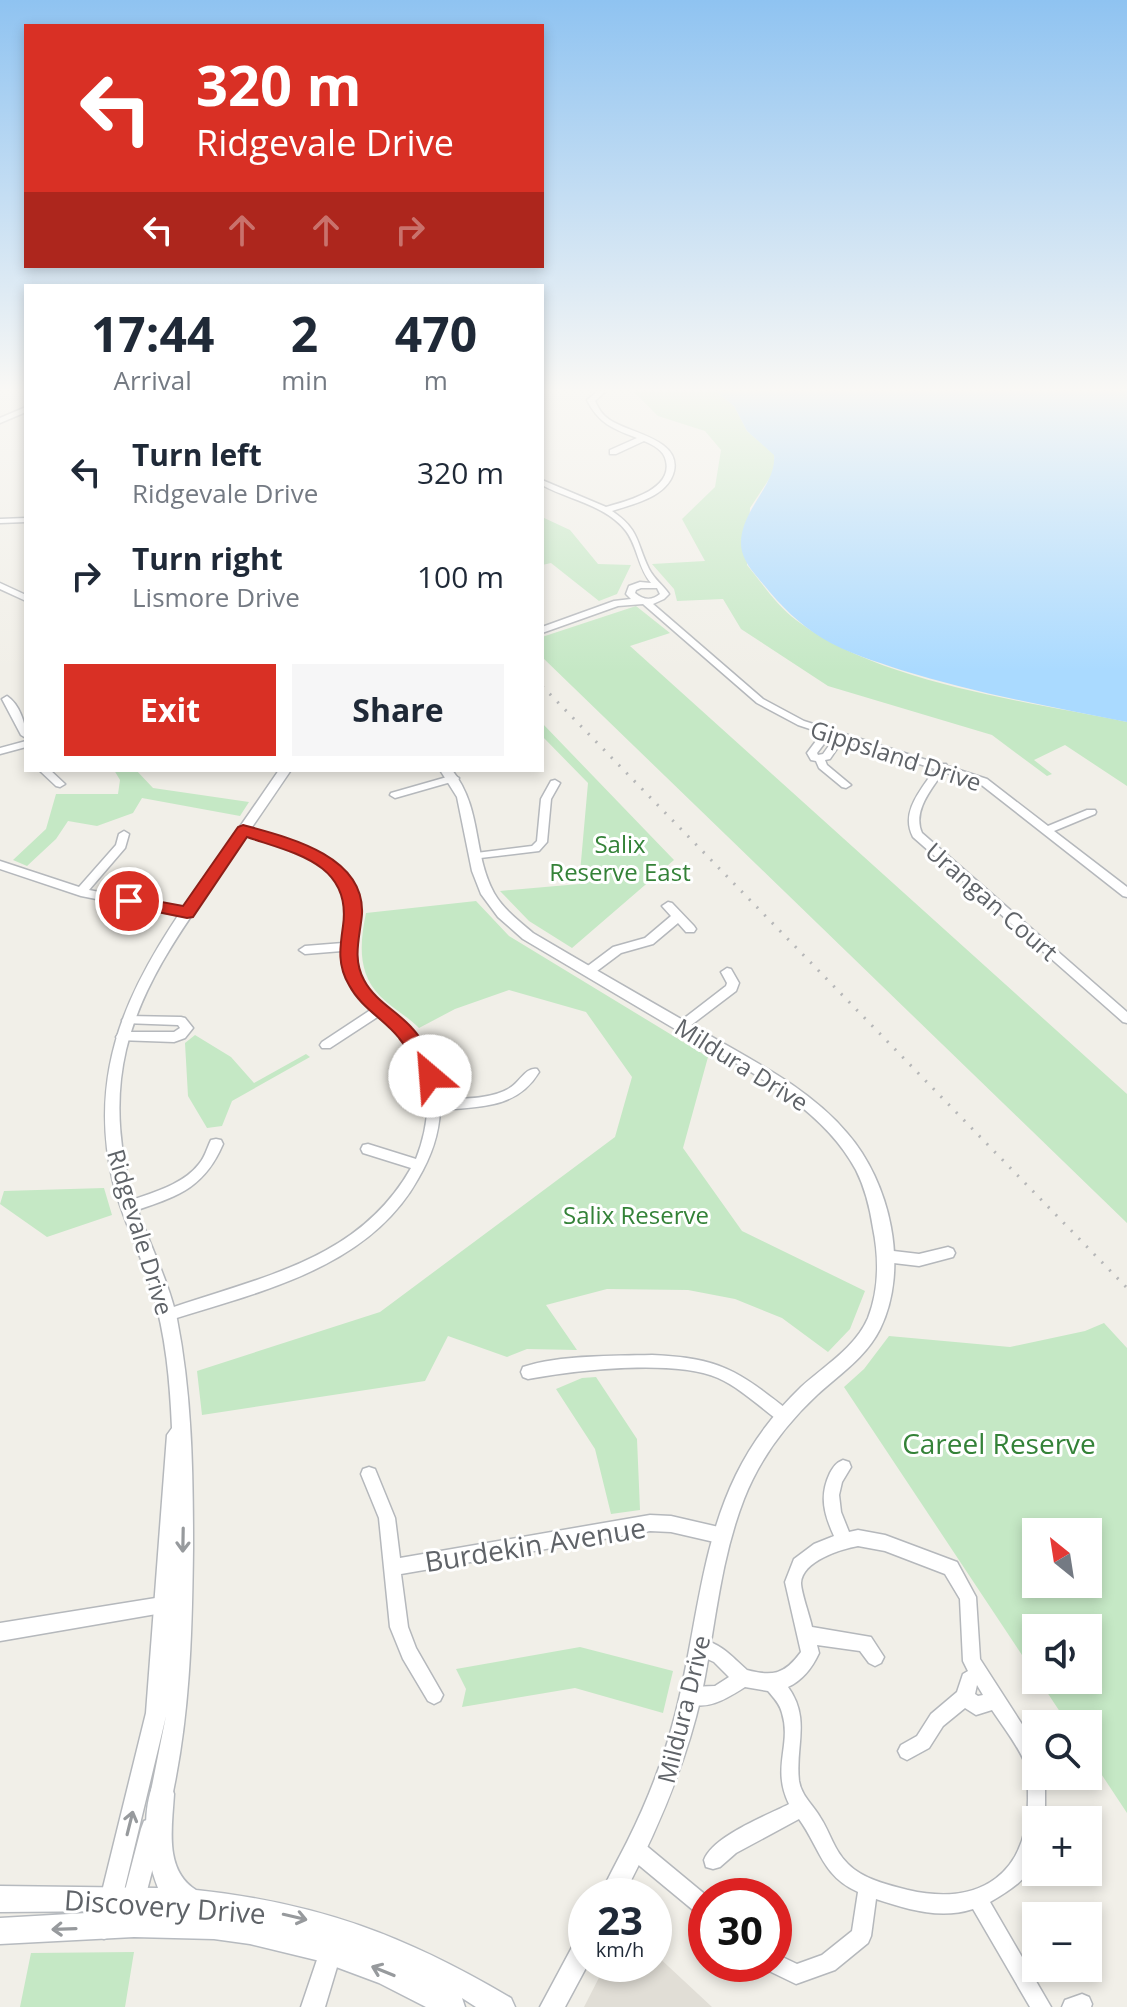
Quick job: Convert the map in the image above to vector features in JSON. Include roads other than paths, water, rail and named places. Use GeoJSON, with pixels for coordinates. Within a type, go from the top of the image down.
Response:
{"type":"FeatureCollection","features":[{"type":"Feature","properties":{"kind":"main road"},"geometry":{"type":"LineString","coordinates":[[162,1794],[159,1839],[166,1872],[175,1891],[193,1902]]}},
{"type":"Feature","properties":{"kind":"main road","name":"Discovery Drive"},"geometry":{"type":"LineString","coordinates":[[0,1899],[121,1898],[193,1902],[272,1912],[335,1940],[452,2007]]}},
{"type":"Feature","properties":{"kind":"main road","name":"Discovery Drive"},"geometry":{"type":"LineString","coordinates":[[0,1931],[179,1924],[335,1940],[415,1957],[502,2007]]}},
{"type":"Feature","properties":{"kind":"street"},"geometry":{"type":"LineString","coordinates":[[548,485],[606,510],[632,534],[642,567],[651,581],[665,591],[666,617]]}},
{"type":"Feature","properties":{"kind":"street"},"geometry":{"type":"LineString","coordinates":[[606,510],[652,492],[660,485]]}},
{"type":"Feature","properties":{"kind":"street"},"geometry":{"type":"LineString","coordinates":[[0,521],[24,520]]}},
{"type":"Feature","properties":{"kind":"street"},"geometry":{"type":"LineString","coordinates":[[631,590],[642,567]]}},
{"type":"Feature","properties":{"kind":"street"},"geometry":{"type":"LineString","coordinates":[[617,603],[631,590],[645,584],[660,586]]}},
{"type":"Feature","properties":{"kind":"street"},"geometry":{"type":"LineString","coordinates":[[1,588],[24,597]]}},
{"type":"Feature","properties":{"kind":"street","name":"Gippsland Drive"},"geometry":{"type":"LineString","coordinates":[[631,590],[632,597],[666,617],[760,701],[791,719],[942,766],[995,789],[1127,893]]}},
{"type":"Feature","properties":{"kind":"street"},"geometry":{"type":"LineString","coordinates":[[544,629],[617,603],[664,597]]}},
{"type":"Feature","properties":{"kind":"street"},"geometry":{"type":"LineString","coordinates":[[7,699],[24,731]]}},
{"type":"Feature","properties":{"kind":"street"},"geometry":{"type":"LineString","coordinates":[[828,732],[812,754],[846,785]]}},
{"type":"Feature","properties":{"kind":"street"},"geometry":{"type":"LineString","coordinates":[[820,759],[826,757],[841,736]]}},
{"type":"Feature","properties":{"kind":"street"},"geometry":{"type":"LineString","coordinates":[[0,751],[24,745]]}},
{"type":"Feature","properties":{"kind":"street","name":"Urangan Court"},"geometry":{"type":"LineString","coordinates":[[942,766],[912,816],[912,826],[917,835],[1127,1019]]}},
{"type":"Feature","properties":{"kind":"street"},"geometry":{"type":"LineString","coordinates":[[46,772],[60,784]]}},
{"type":"Feature","properties":{"kind":"street","name":"Ridgevale Drive"},"geometry":{"type":"LineString","coordinates":[[116,1927],[173,1603],[184,1456],[167,1315],[147,1250],[129,1207],[112,1133],[114,1077],[122,1037],[148,973],[281,772]]}},
{"type":"Feature","properties":{"kind":"street"},"geometry":{"type":"LineString","coordinates":[[395,795],[450,774]]}},
{"type":"Feature","properties":{"kind":"street","name":"Mildura Drive"},"geometry":{"type":"LineString","coordinates":[[450,774],[467,803],[476,857],[488,895],[505,917],[528,936],[798,1096],[841,1133],[864,1166],[881,1213],[885,1256],[883,1296],[862,1343],[784,1416],[751,1464],[736,1494],[723,1536],[690,1696],[665,1786],[621,1878]]}},
{"type":"Feature","properties":{"kind":"street"},"geometry":{"type":"LineString","coordinates":[[476,857],[535,849],[542,842],[546,799],[555,783]]}},
{"type":"Feature","properties":{"kind":"street"},"geometry":{"type":"LineString","coordinates":[[1048,830],[1091,812]]}},
{"type":"Feature","properties":{"kind":"street"},"geometry":{"type":"LineString","coordinates":[[167,1315],[291,1273],[343,1249],[394,1206],[410,1188],[432,1129],[435,1105],[433,1087],[419,1051],[405,1031],[380,1010],[356,983],[347,947],[354,910],[349,891],[338,873],[316,855],[243,830]]}},
{"type":"Feature","properties":{"kind":"street"},"geometry":{"type":"LineString","coordinates":[[81,892],[121,846],[124,834]]}},
{"type":"Feature","properties":{"kind":"street"},"geometry":{"type":"LineString","coordinates":[[0,878],[5,867],[81,892],[187,913]]}},
{"type":"Feature","properties":{"kind":"street"},"geometry":{"type":"LineString","coordinates":[[668,906],[690,929]]}},
{"type":"Feature","properties":{"kind":"street"},"geometry":{"type":"LineString","coordinates":[[589,971],[617,950],[649,941],[678,917]]}},
{"type":"Feature","properties":{"kind":"street"},"geometry":{"type":"LineString","coordinates":[[305,950],[347,947]]}},
{"type":"Feature","properties":{"kind":"street"},"geometry":{"type":"LineString","coordinates":[[682,1026],[732,988],[733,983],[727,972]]}},
{"type":"Feature","properties":{"kind":"street"},"geometry":{"type":"LineString","coordinates":[[326,1045],[380,1010]]}},
{"type":"Feature","properties":{"kind":"street"},"geometry":{"type":"LineString","coordinates":[[122,1037],[174,1037],[184,1033],[187,1028],[181,1021],[128,1020]]}},
{"type":"Feature","properties":{"kind":"street"},"geometry":{"type":"LineString","coordinates":[[435,1105],[509,1095],[521,1088],[533,1072]]}},
{"type":"Feature","properties":{"kind":"street"},"geometry":{"type":"LineString","coordinates":[[129,1207],[199,1176],[210,1163],[216,1144]]}},
{"type":"Feature","properties":{"kind":"street"},"geometry":{"type":"LineString","coordinates":[[368,1149],[420,1165]]}},
{"type":"Feature","properties":{"kind":"street"},"geometry":{"type":"LineString","coordinates":[[885,1256],[919,1260],[948,1253]]}},
{"type":"Feature","properties":{"kind":"street"},"geometry":{"type":"LineString","coordinates":[[528,1372],[565,1364],[692,1365],[714,1369],[732,1378],[784,1416]]}},
{"type":"Feature","properties":{"kind":"street"},"geometry":{"type":"LineString","coordinates":[[843,1467],[834,1478],[829,1493],[830,1510],[845,1541]]}},
{"type":"Feature","properties":{"kind":"street"},"geometry":{"type":"LineString","coordinates":[[369,1474],[387,1518],[399,1627],[409,1653],[434,1695]]}},
{"type":"Feature","properties":{"kind":"street","name":"Burdekin Avenue"},"geometry":{"type":"LineString","coordinates":[[394,1567],[650,1523],[671,1524],[723,1536]]}},
{"type":"Feature","properties":{"kind":"street"},"geometry":{"type":"LineString","coordinates":[[700,1647],[720,1652],[743,1678],[774,1684],[800,1671],[810,1653],[793,1582],[800,1565],[820,1550],[845,1541],[858,1538],[885,1543],[951,1568],[968,1597],[972,1661],[1022,1741]]}},
{"type":"Feature","properties":{"kind":"street"},"geometry":{"type":"LineString","coordinates":[[0,1632],[173,1603]]}},
{"type":"Feature","properties":{"kind":"street","name":"Ridgevale Drive"},"geometry":{"type":"LineString","coordinates":[[121,1898],[162,1794],[175,1724],[183,1645],[173,1603]]}},
{"type":"Feature","properties":{"kind":"street"},"geometry":{"type":"LineString","coordinates":[[808,1635],[865,1643],[875,1657]]}},
{"type":"Feature","properties":{"kind":"street"},"geometry":{"type":"LineString","coordinates":[[979,1674],[969,1680],[968,1699],[976,1706],[995,1700]]}},
{"type":"Feature","properties":{"kind":"street"},"geometry":{"type":"LineString","coordinates":[[690,1696],[717,1695],[743,1678]]}},
{"type":"Feature","properties":{"kind":"street"},"geometry":{"type":"LineString","coordinates":[[774,1684],[788,1703],[796,1723],[790,1782],[839,1870],[856,1882],[915,1903],[943,1906],[995,1891],[1027,1859],[1036,1811],[1036,1790]]}},
{"type":"Feature","properties":{"kind":"street"},"geometry":{"type":"LineString","coordinates":[[907,1751],[923,1742],[937,1720],[966,1692]]}},
{"type":"Feature","properties":{"kind":"street"},"geometry":{"type":"LineString","coordinates":[[713,1860],[729,1846],[803,1807]]}},
{"type":"Feature","properties":{"kind":"street"},"geometry":{"type":"LineString","coordinates":[[636,1850],[688,1893]]}},
{"type":"Feature","properties":{"kind":"street"},"geometry":{"type":"LineString","coordinates":[[792,1972],[796,1974],[828,1963],[861,1936],[868,1886]]}},
{"type":"Feature","properties":{"kind":"street"},"geometry":{"type":"LineString","coordinates":[[977,1898],[1041,2007],[1049,2007]]}},
{"type":"Feature","properties":{"kind":"street"},"geometry":{"type":"LineString","coordinates":[[313,2007],[335,1940]]}},
{"type":"Feature","properties":{"kind":"street"},"geometry":{"type":"LineString","coordinates":[[552,2007],[568,1977]]}},
{"type":"Feature","properties":{"kind":"water"},"geometry":{"type":"Polygon","coordinates":[[[766,485],[1127,485],[1127,722],[985,693],[929,678],[861,656],[822,638],[791,614],[752,571],[743,555],[741,543],[747,519],[766,485]]]}},
{"type":"Feature","properties":{"kind":"railway"},"geometry":{"type":"LineString","coordinates":[[544,688],[1127,1288]]}},
{"type":"Feature","properties":{"kind":"park label","name":"Salix Reserve East"},"geometry":{"type":"Point","coordinates":[620,857]}},
{"type":"Feature","properties":{"kind":"park label","name":"Salix Reserve"},"geometry":{"type":"Point","coordinates":[636,1214]}},
{"type":"Feature","properties":{"kind":"park label","name":"Careel Reserve"},"geometry":{"type":"Point","coordinates":[999,1443]}}]}
